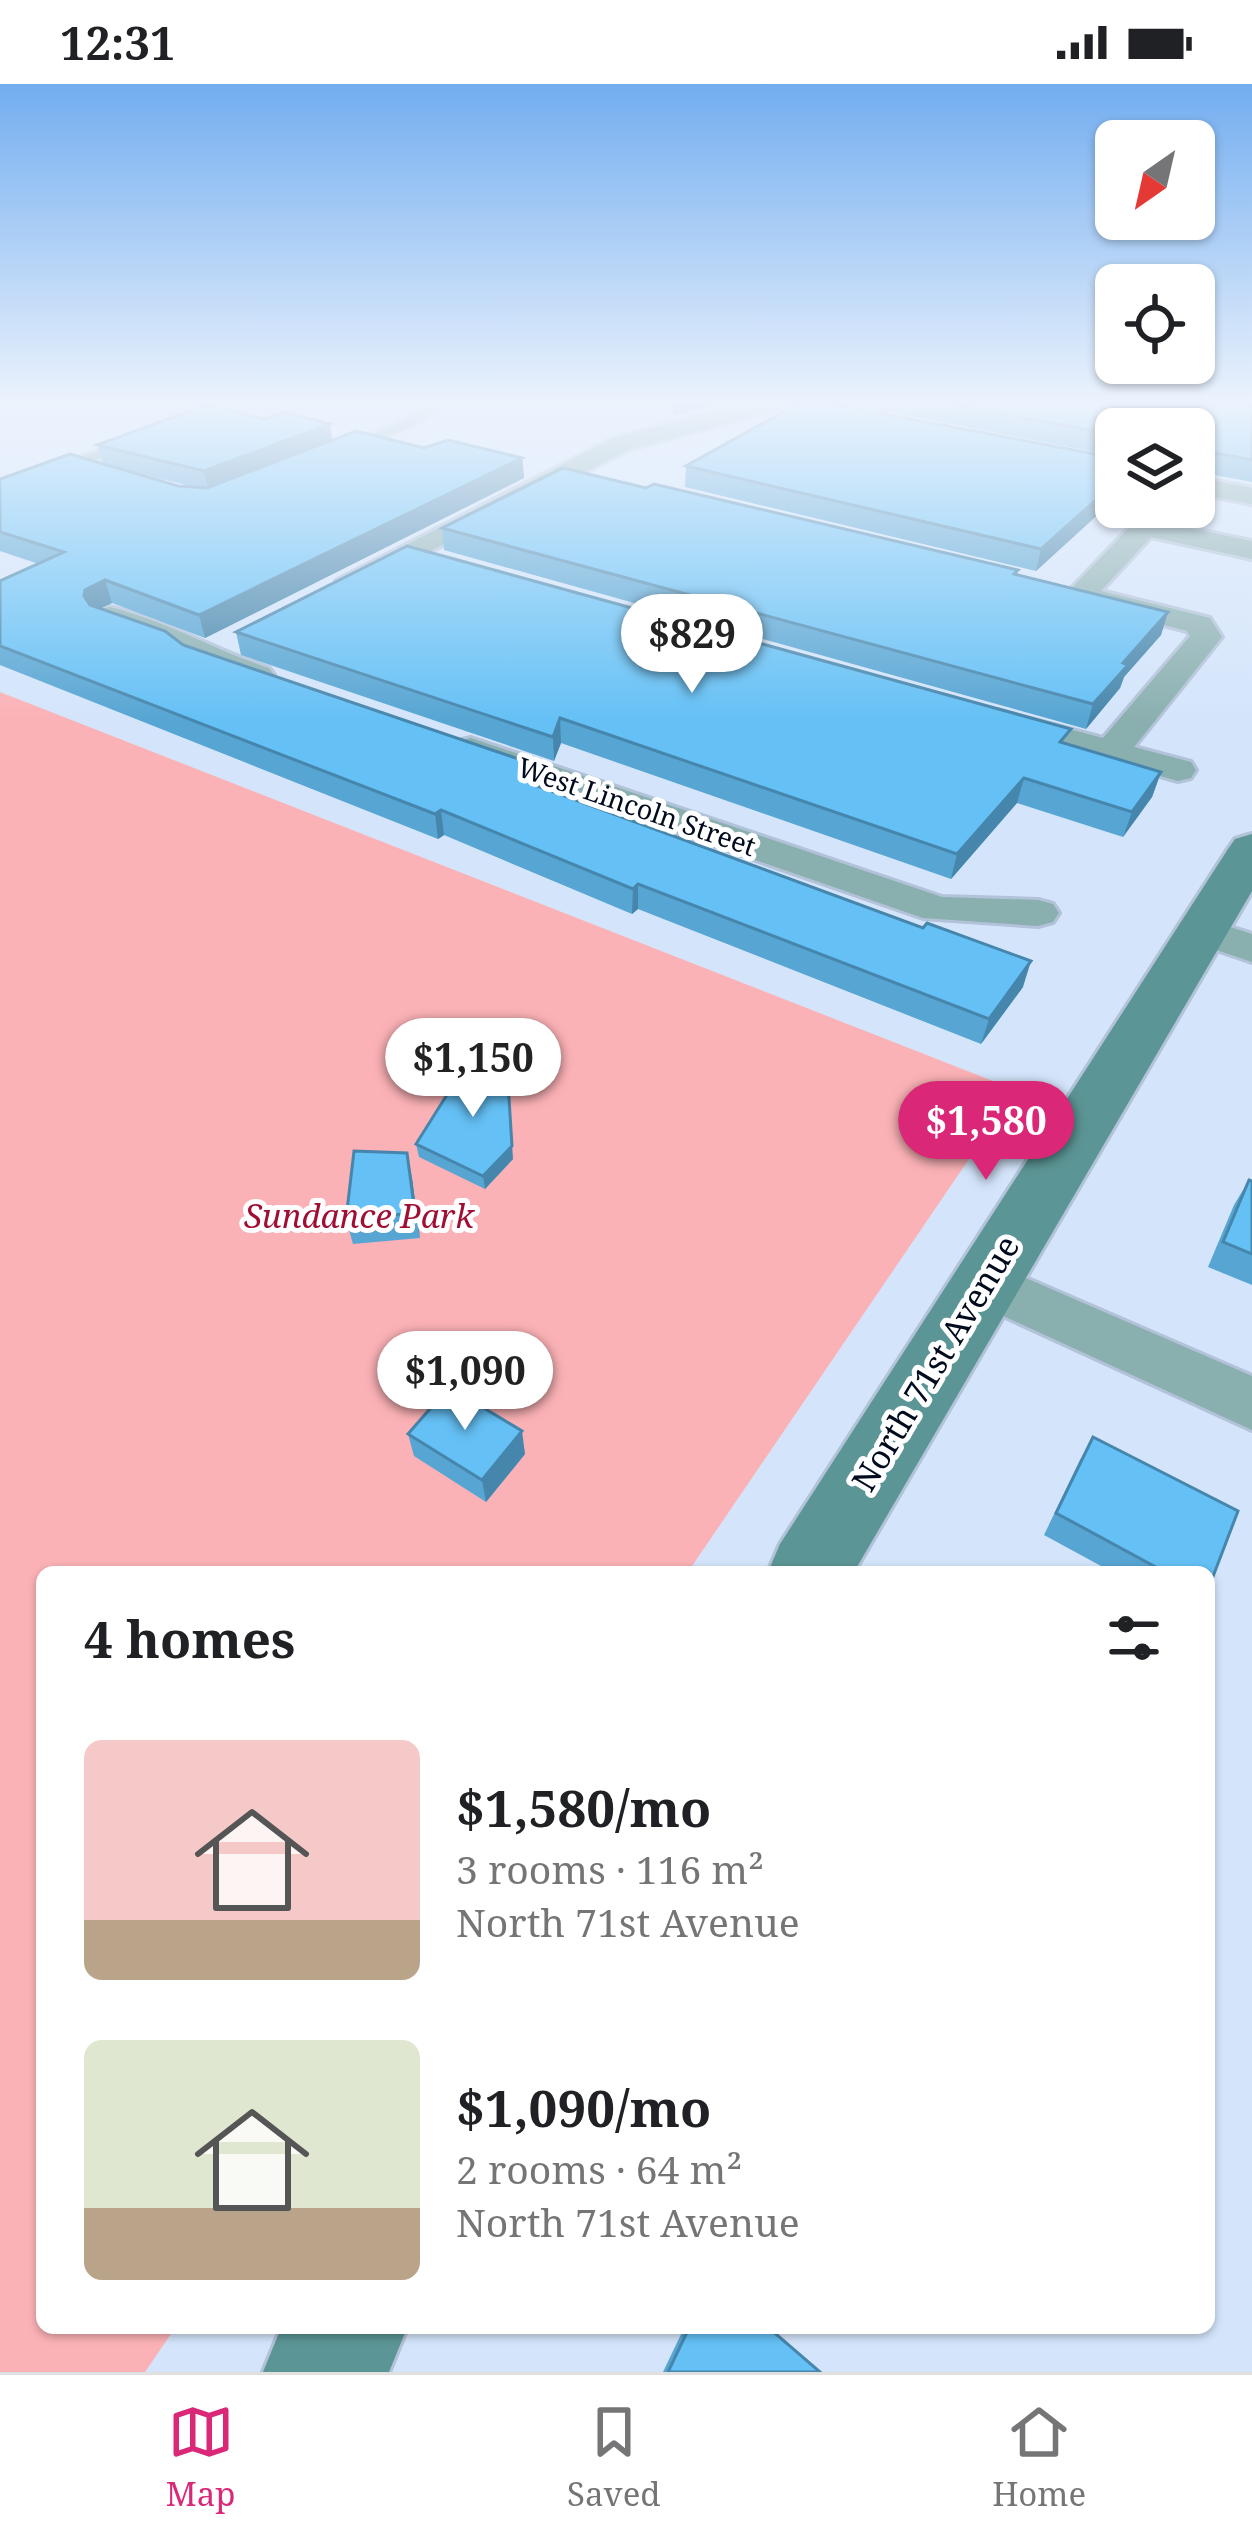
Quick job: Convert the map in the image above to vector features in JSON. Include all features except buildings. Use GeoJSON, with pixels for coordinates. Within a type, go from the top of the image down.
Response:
{"type":"FeatureCollection","features":[{"type":"Feature","properties":{"kind":"street"},"geometry":{"type":"LineString","coordinates":[[324,595],[492,509]]}},
{"type":"Feature","properties":{"kind":"street"},"geometry":{"type":"LineString","coordinates":[[1111,752],[1206,637],[1199,626],[1068,593],[1142,528]]}},
{"type":"Feature","properties":{"kind":"street"},"geometry":{"type":"LineString","coordinates":[[1187,528],[1252,550]]}},
{"type":"Feature","properties":{"kind":"street"},"geometry":{"type":"LineString","coordinates":[[406,553],[451,566]]}},
{"type":"Feature","properties":{"kind":"street"},"geometry":{"type":"LineString","coordinates":[[110,616],[185,643],[202,657],[292,687]]}},
{"type":"Feature","properties":{"kind":"street"},"geometry":{"type":"LineString","coordinates":[[202,657],[243,636]]}},
{"type":"Feature","properties":{"kind":"street"},"geometry":{"type":"LineString","coordinates":[[974,713],[1178,770]]}},
{"type":"Feature","properties":{"kind":"street","name":"West Lincoln Street"},"geometry":{"type":"LineString","coordinates":[[448,741],[938,909],[1038,913]]}},
{"type":"Feature","properties":{"kind":"street","name":"North 71st Avenue"},"geometry":{"type":"LineString","coordinates":[[813,1566],[984,1282],[1227,940],[1252,849]]}},
{"type":"Feature","properties":{"kind":"street"},"geometry":{"type":"LineString","coordinates":[[984,1282],[1252,1404]]}},
{"type":"Feature","properties":{"kind":"street"},"geometry":{"type":"LineString","coordinates":[[322,2372],[345,2334]]}},
{"type":"Feature","properties":{"kind":"green space","name":"Sundance Park"},"geometry":{"type":"Polygon","coordinates":[[[0,692],[1016,1090],[692,1566],[36,1566],[36,2334],[171,2334],[145,2372],[0,2372],[0,692]]]}}]}
